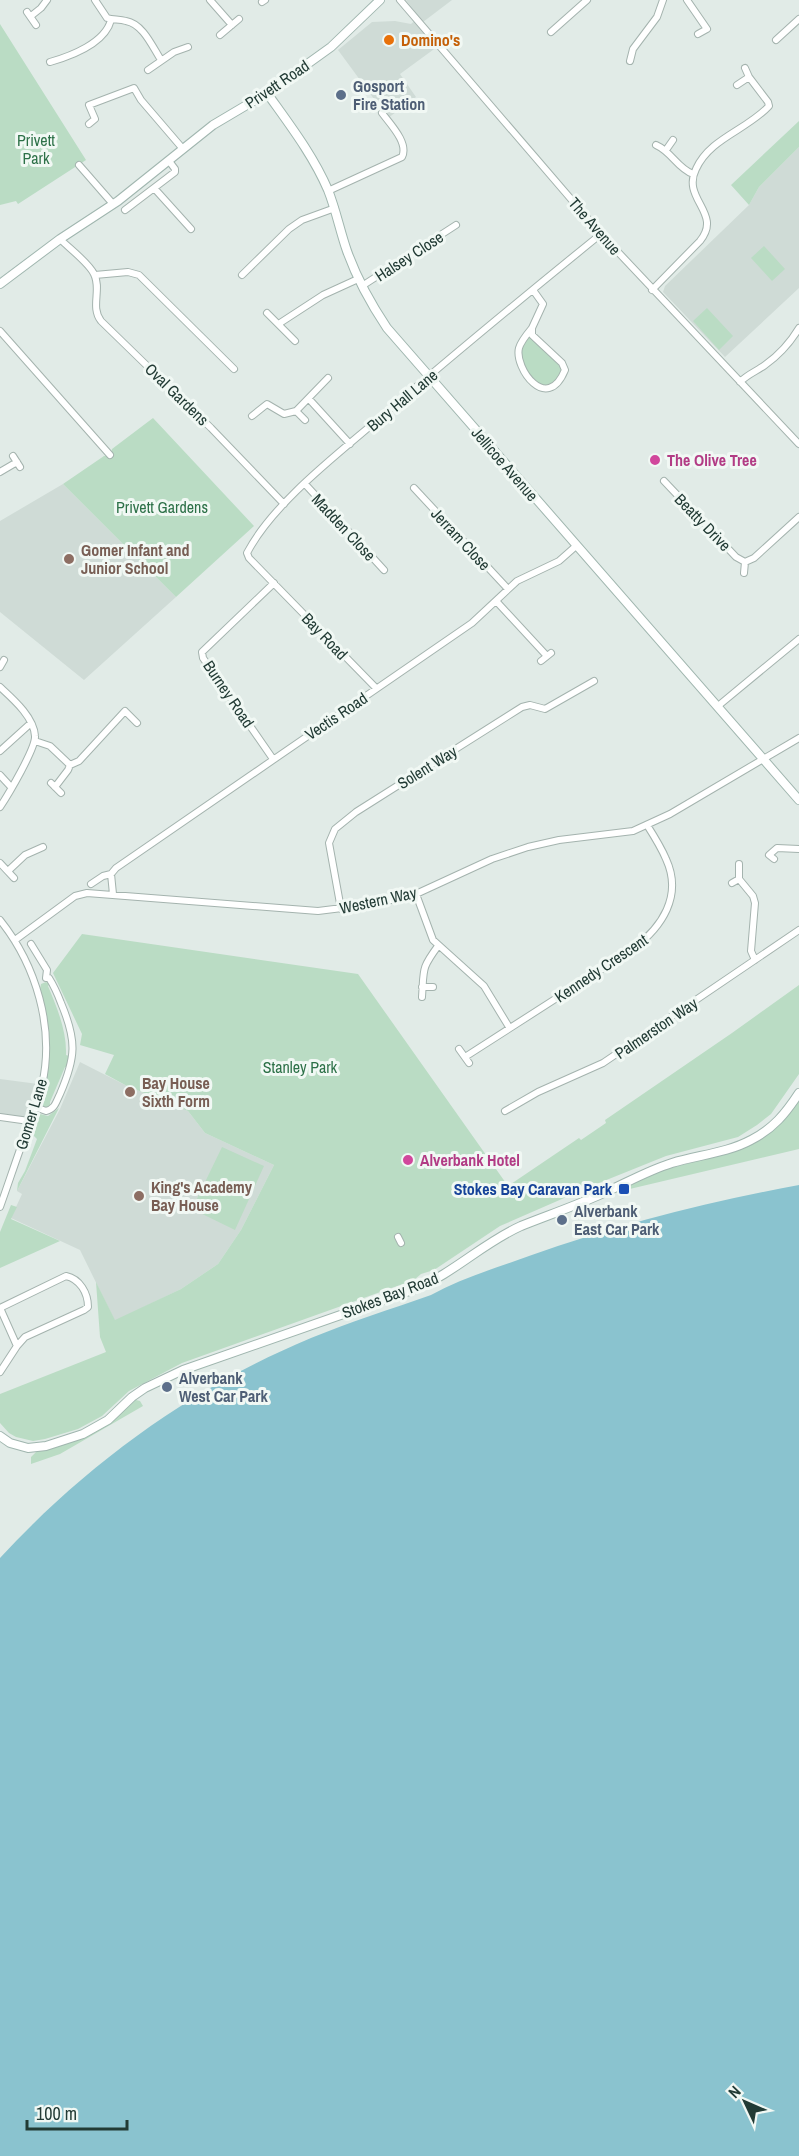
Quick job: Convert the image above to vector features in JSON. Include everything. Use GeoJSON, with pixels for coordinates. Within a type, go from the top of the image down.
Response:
{"type":"FeatureCollection","features":[{"type":"Feature","properties":{"kind":"street"},"geometry":{"type":"LineString","coordinates":[[36,25],[29,14],[41,8],[47,0]]}},
{"type":"Feature","properties":{"kind":"street"},"geometry":{"type":"LineString","coordinates":[[95,0],[105,16],[111,20],[128,21],[137,26],[161,60]]}},
{"type":"Feature","properties":{"kind":"street"},"geometry":{"type":"LineString","coordinates":[[210,0],[232,25]]}},
{"type":"Feature","properties":{"kind":"street","name":"Privett Road"},"geometry":{"type":"LineString","coordinates":[[0,284],[113,204],[213,125],[267,93],[331,47],[380,0]]}},
{"type":"Feature","properties":{"kind":"street","name":"The Avenue"},"geometry":{"type":"LineString","coordinates":[[400,0],[601,234],[799,444]]}},
{"type":"Feature","properties":{"kind":"street"},"geometry":{"type":"LineString","coordinates":[[552,32],[587,0]]}},
{"type":"Feature","properties":{"kind":"street"},"geometry":{"type":"LineString","coordinates":[[630,61],[633,49],[657,17],[663,0]]}},
{"type":"Feature","properties":{"kind":"street"},"geometry":{"type":"LineString","coordinates":[[687,0],[707,29],[698,34]]}},
{"type":"Feature","properties":{"kind":"street"},"geometry":{"type":"LineString","coordinates":[[776,40],[799,19]]}},
{"type":"Feature","properties":{"kind":"street"},"geometry":{"type":"LineString","coordinates":[[50,62],[84,48],[106,32],[111,20]]}},
{"type":"Feature","properties":{"kind":"street"},"geometry":{"type":"LineString","coordinates":[[220,35],[239,20]]}},
{"type":"Feature","properties":{"kind":"street"},"geometry":{"type":"LineString","coordinates":[[148,70],[174,52],[188,47]]}},
{"type":"Feature","properties":{"kind":"street"},"geometry":{"type":"LineString","coordinates":[[652,290],[706,232],[708,220],[693,192],[693,174],[700,162],[712,149],[769,106],[745,68]]}},
{"type":"Feature","properties":{"kind":"street"},"geometry":{"type":"LineString","coordinates":[[737,85],[748,76]]}},
{"type":"Feature","properties":{"kind":"street"},"geometry":{"type":"LineString","coordinates":[[89,124],[95,119],[87,102],[133,84],[141,100],[183,149]]}},
{"type":"Feature","properties":{"kind":"street","name":"Jellicoe Avenue"},"geometry":{"type":"LineString","coordinates":[[267,93],[319,170],[335,208],[347,250],[360,282],[387,328],[799,800]]}},
{"type":"Feature","properties":{"kind":"street"},"geometry":{"type":"LineString","coordinates":[[328,191],[402,157],[404,145],[382,113]]}},
{"type":"Feature","properties":{"kind":"street"},"geometry":{"type":"LineString","coordinates":[[666,150],[672,140]]}},
{"type":"Feature","properties":{"kind":"street"},"geometry":{"type":"LineString","coordinates":[[656,145],[666,150],[684,170],[693,174]]}},
{"type":"Feature","properties":{"kind":"street"},"geometry":{"type":"LineString","coordinates":[[125,210],[176,171],[169,161]]}},
{"type":"Feature","properties":{"kind":"street"},"geometry":{"type":"LineString","coordinates":[[79,165],[113,204]]}},
{"type":"Feature","properties":{"kind":"street"},"geometry":{"type":"LineString","coordinates":[[154,188],[190,230]]}},
{"type":"Feature","properties":{"kind":"street"},"geometry":{"type":"LineString","coordinates":[[243,275],[289,229],[302,220],[335,208]]}},
{"type":"Feature","properties":{"kind":"street","name":"Halsey Close"},"geometry":{"type":"LineString","coordinates":[[280,324],[324,295],[360,282],[456,225]]}},
{"type":"Feature","properties":{"kind":"street","name":"Bury Hall Lane"},"geometry":{"type":"LineString","coordinates":[[274,583],[249,558],[248,553],[264,526],[284,504],[429,376],[601,234]]}},
{"type":"Feature","properties":{"kind":"street"},"geometry":{"type":"LineString","coordinates":[[60,240],[95,275],[128,272],[139,275],[234,369]]}},
{"type":"Feature","properties":{"kind":"street","name":"Oval Gardens"},"geometry":{"type":"LineString","coordinates":[[95,275],[95,308],[98,318],[212,428],[284,504]]}},
{"type":"Feature","properties":{"kind":"street"},"geometry":{"type":"LineString","coordinates":[[532,328],[532,335],[562,363],[565,370],[562,379],[554,387],[541,389],[536,386],[519,359],[519,349],[543,304],[533,290]]}},
{"type":"Feature","properties":{"kind":"street"},"geometry":{"type":"LineString","coordinates":[[267,313],[295,341]]}},
{"type":"Feature","properties":{"kind":"street"},"geometry":{"type":"LineString","coordinates":[[740,381],[776,356],[799,328]]}},
{"type":"Feature","properties":{"kind":"street"},"geometry":{"type":"LineString","coordinates":[[0,331],[110,455]]}},
{"type":"Feature","properties":{"kind":"street"},"geometry":{"type":"LineString","coordinates":[[252,416],[267,404],[284,414],[296,411],[328,378]]}},
{"type":"Feature","properties":{"kind":"street"},"geometry":{"type":"LineString","coordinates":[[309,399],[350,444]]}},
{"type":"Feature","properties":{"kind":"street"},"geometry":{"type":"LineString","coordinates":[[296,411],[305,420]]}},
{"type":"Feature","properties":{"kind":"street"},"geometry":{"type":"LineString","coordinates":[[0,472],[17,462]]}},
{"type":"Feature","properties":{"kind":"street","name":"Beatty Drive"},"geometry":{"type":"LineString","coordinates":[[664,481],[736,557],[745,562],[754,558],[799,517]]}},
{"type":"Feature","properties":{"kind":"street","name":"Madden Close"},"geometry":{"type":"LineString","coordinates":[[305,484],[384,570]]}},
{"type":"Feature","properties":{"kind":"street","name":"Jerram Close"},"geometry":{"type":"LineString","coordinates":[[414,488],[508,589]]}},
{"type":"Feature","properties":{"kind":"street","name":"Vectis Road"},"geometry":{"type":"LineString","coordinates":[[91,884],[111,874],[116,868],[472,623],[518,581],[560,561],[576,546]]}},
{"type":"Feature","properties":{"kind":"street"},"geometry":{"type":"LineString","coordinates":[[744,573],[745,562]]}},
{"type":"Feature","properties":{"kind":"street","name":"Bay Road"},"geometry":{"type":"LineString","coordinates":[[274,583],[376,688]]}},
{"type":"Feature","properties":{"kind":"street","name":"Burney Road"},"geometry":{"type":"LineString","coordinates":[[273,759],[203,658],[202,652],[274,583]]}},
{"type":"Feature","properties":{"kind":"street"},"geometry":{"type":"LineString","coordinates":[[496,602],[546,656]]}},
{"type":"Feature","properties":{"kind":"street"},"geometry":{"type":"LineString","coordinates":[[718,706],[799,639]]}},
{"type":"Feature","properties":{"kind":"street"},"geometry":{"type":"LineString","coordinates":[[0,667],[4,660]]}},
{"type":"Feature","properties":{"kind":"street","name":"Solent Way"},"geometry":{"type":"LineString","coordinates":[[341,909],[329,843],[335,829],[356,812],[522,707],[530,705],[545,709],[594,681]]}},
{"type":"Feature","properties":{"kind":"street"},"geometry":{"type":"LineString","coordinates":[[0,687],[31,723],[35,734],[35,741],[0,807]]}},
{"type":"Feature","properties":{"kind":"street"},"geometry":{"type":"LineString","coordinates":[[61,793],[53,785],[70,765],[79,761],[125,711],[137,723]]}},
{"type":"Feature","properties":{"kind":"street"},"geometry":{"type":"LineString","coordinates":[[0,751],[31,723]]}},
{"type":"Feature","properties":{"kind":"street","name":"Western Way"},"geometry":{"type":"LineString","coordinates":[[15,940],[75,896],[87,893],[318,911],[341,909],[416,894],[492,859],[528,847],[559,840],[621,834],[648,825],[799,738]]}},
{"type":"Feature","properties":{"kind":"street"},"geometry":{"type":"LineString","coordinates":[[35,741],[51,746],[70,765]]}},
{"type":"Feature","properties":{"kind":"street"},"geometry":{"type":"LineString","coordinates":[[0,775],[11,787]]}},
{"type":"Feature","properties":{"kind":"street","name":"Kennedy Crescent"},"geometry":{"type":"LineString","coordinates":[[465,1057],[633,949],[651,935],[664,918],[671,897],[671,880],[667,861],[648,825]]}},
{"type":"Feature","properties":{"kind":"street"},"geometry":{"type":"LineString","coordinates":[[8,871],[25,855],[43,847]]}},
{"type":"Feature","properties":{"kind":"street"},"geometry":{"type":"LineString","coordinates":[[774,860],[770,855],[777,848],[799,849]]}},
{"type":"Feature","properties":{"kind":"street"},"geometry":{"type":"LineString","coordinates":[[0,862],[14,878]]}},
{"type":"Feature","properties":{"kind":"street"},"geometry":{"type":"LineString","coordinates":[[739,864],[739,879],[753,896],[755,903],[751,951],[755,960]]}},
{"type":"Feature","properties":{"kind":"street"},"geometry":{"type":"LineString","coordinates":[[111,874],[113,894]]}},
{"type":"Feature","properties":{"kind":"street"},"geometry":{"type":"LineString","coordinates":[[732,883],[739,879]]}},
{"type":"Feature","properties":{"kind":"street"},"geometry":{"type":"LineString","coordinates":[[416,894],[438,946],[478,979],[509,1027]]}},
{"type":"Feature","properties":{"kind":"street","name":"Gomer Lane"},"geometry":{"type":"LineString","coordinates":[[0,920],[15,940],[35,982],[46,1045],[42,1085],[0,1207]]}},
{"type":"Feature","properties":{"kind":"street","name":"Palmerston Way"},"geometry":{"type":"LineString","coordinates":[[505,1111],[538,1092],[603,1063],[799,930]]}},
{"type":"Feature","properties":{"kind":"street"},"geometry":{"type":"LineString","coordinates":[[32,944],[47,970],[46,978]]}},
{"type":"Feature","properties":{"kind":"street"},"geometry":{"type":"LineString","coordinates":[[422,997],[422,972],[438,946]]}},
{"type":"Feature","properties":{"kind":"street"},"geometry":{"type":"LineString","coordinates":[[35,982],[49,978],[53,983],[74,1042],[67,1077],[54,1107],[46,1111],[35,1107]]}},
{"type":"Feature","properties":{"kind":"street"},"geometry":{"type":"LineString","coordinates":[[422,987],[433,987]]}},
{"type":"Feature","properties":{"kind":"street"},"geometry":{"type":"LineString","coordinates":[[459,1049],[469,1063]]}},
{"type":"Feature","properties":{"kind":"street","name":"Stokes Bay Road"},"geometry":{"type":"LineString","coordinates":[[0,1436],[10,1443],[28,1448],[45,1446],[83,1434],[108,1420],[138,1393],[183,1370],[423,1286],[498,1238],[520,1227],[674,1162],[734,1148],[751,1141],[769,1130],[782,1117],[799,1093]]}},
{"type":"Feature","properties":{"kind":"street"},"geometry":{"type":"LineString","coordinates":[[0,1117],[29,1121]]}},
{"type":"Feature","properties":{"kind":"street"},"geometry":{"type":"LineString","coordinates":[[0,1372],[25,1337],[88,1307],[88,1300],[81,1285],[74,1278],[66,1276],[0,1308],[17,1346]]}},
{"type":"Feature","properties":{"kind":"shaded area"},"geometry":{"type":"Polygon","coordinates":[[[406,0],[452,0],[423,22],[441,44],[400,74],[416,97],[388,118],[338,50],[372,22],[395,21],[411,24],[419,17],[406,0]]]}},
{"type":"Feature","properties":{"kind":"shaded area"},"geometry":{"type":"Polygon","coordinates":[[[799,147],[799,288],[725,357],[663,292],[665,286],[749,205],[759,187],[799,147]]]}},
{"type":"Feature","properties":{"kind":"shaded area","name":"Gomer Infant and Junior School"},"geometry":{"type":"Polygon","coordinates":[[[63,484],[176,597],[84,680],[0,612],[0,521],[63,484]]]}},
{"type":"Feature","properties":{"kind":"shaded area","name":"King's Academy Bay House"},"geometry":{"type":"Polygon","coordinates":[[[80,1062],[127,1086],[188,1111],[205,1133],[274,1165],[241,1230],[218,1264],[181,1289],[115,1321],[80,1250],[11,1218],[22,1194],[17,1191],[60,1109],[80,1062]]]}},
{"type":"Feature","properties":{"kind":"shaded area"},"geometry":{"type":"Polygon","coordinates":[[[0,1079],[38,1084],[27,1118],[0,1115],[0,1079]]]}},
{"type":"Feature","properties":{"kind":"green space","name":"Privett Park"},"geometry":{"type":"Polygon","coordinates":[[[0,24],[86,160],[18,204],[16,201],[0,205],[0,24]]]}},
{"type":"Feature","properties":{"kind":"green space"},"geometry":{"type":"Polygon","coordinates":[[[799,121],[799,147],[759,187],[749,205],[731,185],[799,121]]]}},
{"type":"Feature","properties":{"kind":"green space"},"geometry":{"type":"Polygon","coordinates":[[[764,246],[785,269],[772,281],[751,258],[764,246]]]}},
{"type":"Feature","properties":{"kind":"green space"},"geometry":{"type":"Polygon","coordinates":[[[707,308],[733,336],[719,350],[693,321],[707,308]]]}},
{"type":"Feature","properties":{"kind":"green space"},"geometry":{"type":"Polygon","coordinates":[[[530,337],[560,363],[563,370],[555,382],[546,386],[537,383],[529,376],[524,366],[521,355],[523,345],[530,337]]]}},
{"type":"Feature","properties":{"kind":"green space","name":"Privett Gardens"},"geometry":{"type":"Polygon","coordinates":[[[153,418],[254,526],[176,597],[63,484],[104,456],[111,456],[112,449],[153,418]]]}},
{"type":"Feature","properties":{"kind":"green space","name":"Stanley Park"},"geometry":{"type":"Polygon","coordinates":[[[82,934],[358,974],[508,1186],[579,1138],[581,1140],[606,1123],[605,1120],[799,985],[799,1074],[771,1114],[738,1137],[666,1156],[594,1185],[500,1226],[434,1270],[421,1274],[414,1280],[182,1363],[129,1391],[102,1416],[78,1429],[33,1441],[16,1437],[0,1423],[0,1394],[106,1352],[100,1337],[96,1282],[115,1320],[181,1289],[218,1264],[241,1230],[274,1165],[205,1133],[188,1111],[127,1086],[105,1074],[114,1055],[80,1045],[82,1034],[53,973],[82,934]]]}},
{"type":"Feature","properties":{"kind":"green space"},"geometry":{"type":"Polygon","coordinates":[[[46,982],[50,984],[48,986],[63,1028],[66,1055],[69,1056],[67,1067],[50,1102],[50,1107],[47,1108],[41,1107],[40,1103],[48,1060],[48,1031],[40,989],[41,984],[46,982]]]}},
{"type":"Feature","properties":{"kind":"green space"},"geometry":{"type":"Polygon","coordinates":[[[799,1095],[799,1149],[617,1192],[660,1171],[751,1145],[770,1131],[799,1095]]]}},
{"type":"Feature","properties":{"kind":"green space"},"geometry":{"type":"Polygon","coordinates":[[[59,1108],[17,1191],[18,1183],[37,1139],[32,1134],[37,1116],[40,1114],[48,1116],[59,1108]]]}},
{"type":"Feature","properties":{"kind":"green space"},"geometry":{"type":"Polygon","coordinates":[[[222,1147],[264,1166],[235,1230],[192,1209],[222,1147]]]}},
{"type":"Feature","properties":{"kind":"green space"},"geometry":{"type":"Polygon","coordinates":[[[11,1205],[17,1207],[11,1219],[60,1241],[0,1268],[0,1232],[11,1205]]]}},
{"type":"Feature","properties":{"kind":"green space"},"geometry":{"type":"Polygon","coordinates":[[[132,1399],[140,1401],[143,1406],[60,1454],[31,1464],[31,1457],[38,1450],[81,1437],[132,1399]]]}},
{"type":"Feature","properties":{"kind":"water"},"geometry":{"type":"Polygon","coordinates":[[[799,1185],[799,2156],[0,2156],[0,1558],[68,1491],[105,1460],[183,1405],[267,1358],[326,1332],[431,1295],[455,1283],[595,1234],[662,1215],[799,1185]]]}},
{"type":"Feature","properties":{"kind":"place","name":"Domino's"},"geometry":{"type":"Point","coordinates":[389,40]}},
{"type":"Feature","properties":{"kind":"place","name":"Gosport Fire Station"},"geometry":{"type":"Point","coordinates":[341,95]}},
{"type":"Feature","properties":{"kind":"place","name":"The Olive Tree"},"geometry":{"type":"Point","coordinates":[655,460]}},
{"type":"Feature","properties":{"kind":"place","name":"Gomer Infant and Junior School"},"geometry":{"type":"Point","coordinates":[69,559]}},
{"type":"Feature","properties":{"kind":"place","name":"Bay House Sixth Form"},"geometry":{"type":"Point","coordinates":[130,1092]}},
{"type":"Feature","properties":{"kind":"place","name":"Alverbank Hotel"},"geometry":{"type":"Point","coordinates":[408,1160]}},
{"type":"Feature","properties":{"kind":"place","name":"Stokes Bay Caravan Park"},"geometry":{"type":"Point","coordinates":[624,1189]}},
{"type":"Feature","properties":{"kind":"place","name":"King's Academy Bay House"},"geometry":{"type":"Point","coordinates":[139,1196]}},
{"type":"Feature","properties":{"kind":"place","name":"Alverbank East Car Park"},"geometry":{"type":"Point","coordinates":[562,1220]}},
{"type":"Feature","properties":{"kind":"place","name":"Alverbank West Car Park"},"geometry":{"type":"Point","coordinates":[167,1387]}}]}
